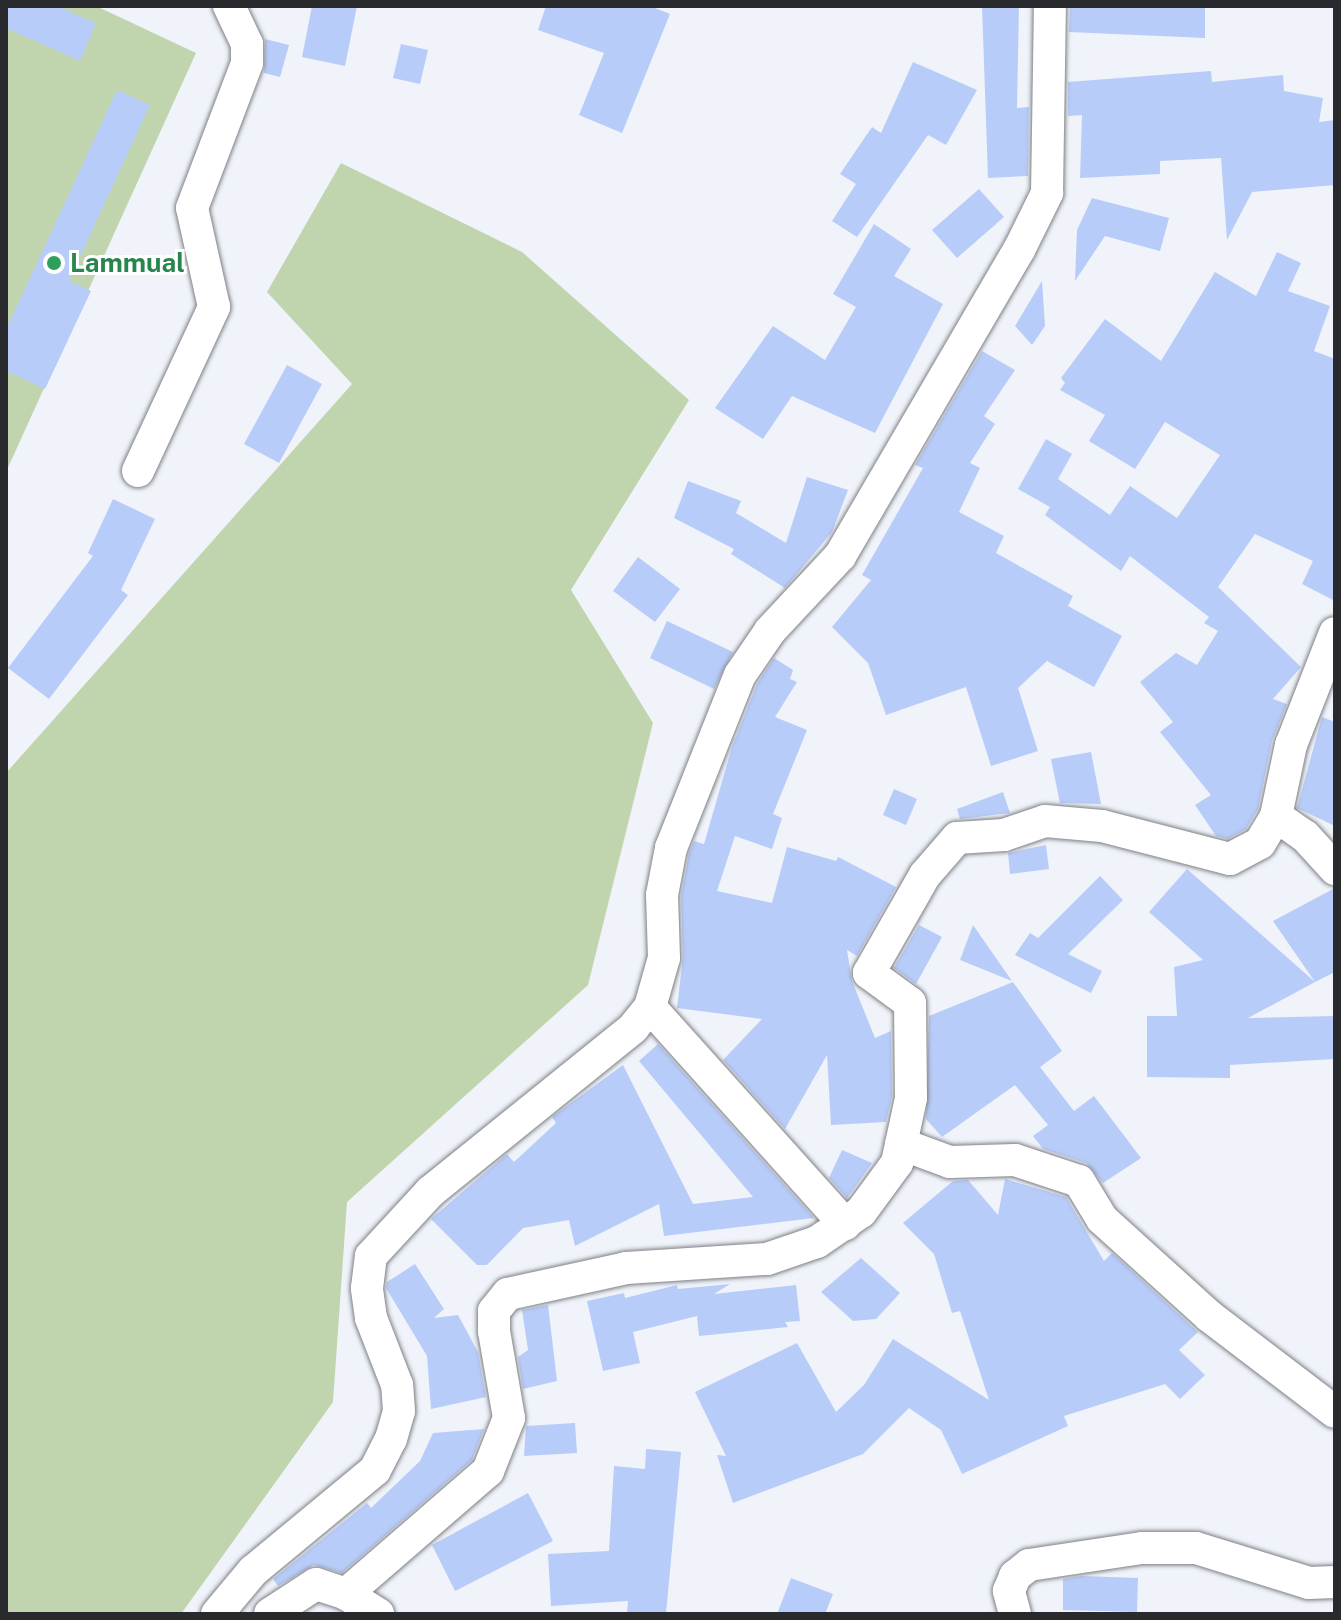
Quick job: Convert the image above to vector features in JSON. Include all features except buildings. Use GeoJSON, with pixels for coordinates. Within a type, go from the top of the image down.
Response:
{"type":"FeatureCollection","features":[{"type":"Feature","properties":{"kind":"street"},"geometry":{"type":"LineString","coordinates":[[138,471],[214,307],[192,208],[248,54],[229,6]]}},
{"type":"Feature","properties":{"kind":"street"},"geometry":{"type":"LineString","coordinates":[[217,1614],[253,1571],[375,1470],[391,1439],[399,1411],[397,1385],[371,1318],[367,1288],[371,1256],[430,1192],[633,1028],[650,1007],[664,958],[662,895],[671,848],[740,675],[770,631],[840,556],[1019,250],[1047,193],[1050,6]]}},
{"type":"Feature","properties":{"kind":"street"},"geometry":{"type":"LineString","coordinates":[[346,1594],[488,1471],[509,1418],[494,1331],[494,1311],[508,1294],[626,1268],[767,1259],[817,1242],[861,1212],[897,1163],[911,1098],[910,1003],[869,973],[925,875],[957,838],[1004,835],[1045,821],[1102,826],[1230,859],[1260,843],[1276,816],[1291,745],[1335,633]]}},
{"type":"Feature","properties":{"kind":"street"},"geometry":{"type":"LineString","coordinates":[[1276,816],[1305,836],[1335,869]]}},
{"type":"Feature","properties":{"kind":"street"},"geometry":{"type":"LineString","coordinates":[[650,1007],[845,1224]]}},
{"type":"Feature","properties":{"kind":"street"},"geometry":{"type":"LineString","coordinates":[[901,1144],[950,1162],[1015,1160],[1079,1181],[1102,1219],[1209,1316],[1335,1412]]}},
{"type":"Feature","properties":{"kind":"street"},"geometry":{"type":"LineString","coordinates":[[1015,1614],[1009,1591],[1015,1576],[1029,1565],[1142,1548],[1196,1548],[1309,1583],[1335,1582]]}},
{"type":"Feature","properties":{"kind":"street"},"geometry":{"type":"LineString","coordinates":[[270,1614],[316,1584],[346,1594],[378,1614]]}},
{"type":"Feature","properties":{"kind":"green space","name":"Lammual"},"geometry":{"type":"Polygon","coordinates":[[[6,6],[96,6],[196,53],[6,472],[6,6]]]}},
{"type":"Feature","properties":{"kind":"green space"},"geometry":{"type":"Polygon","coordinates":[[[341,163],[522,252],[689,400],[571,590],[653,723],[588,985],[347,1202],[333,1402],[181,1614],[6,1614],[6,773],[352,384],[267,292],[341,163]]]}},
{"type":"Feature","properties":{"kind":"place","name":"Lammual"},"geometry":{"type":"Point","coordinates":[54,263]}}]}
